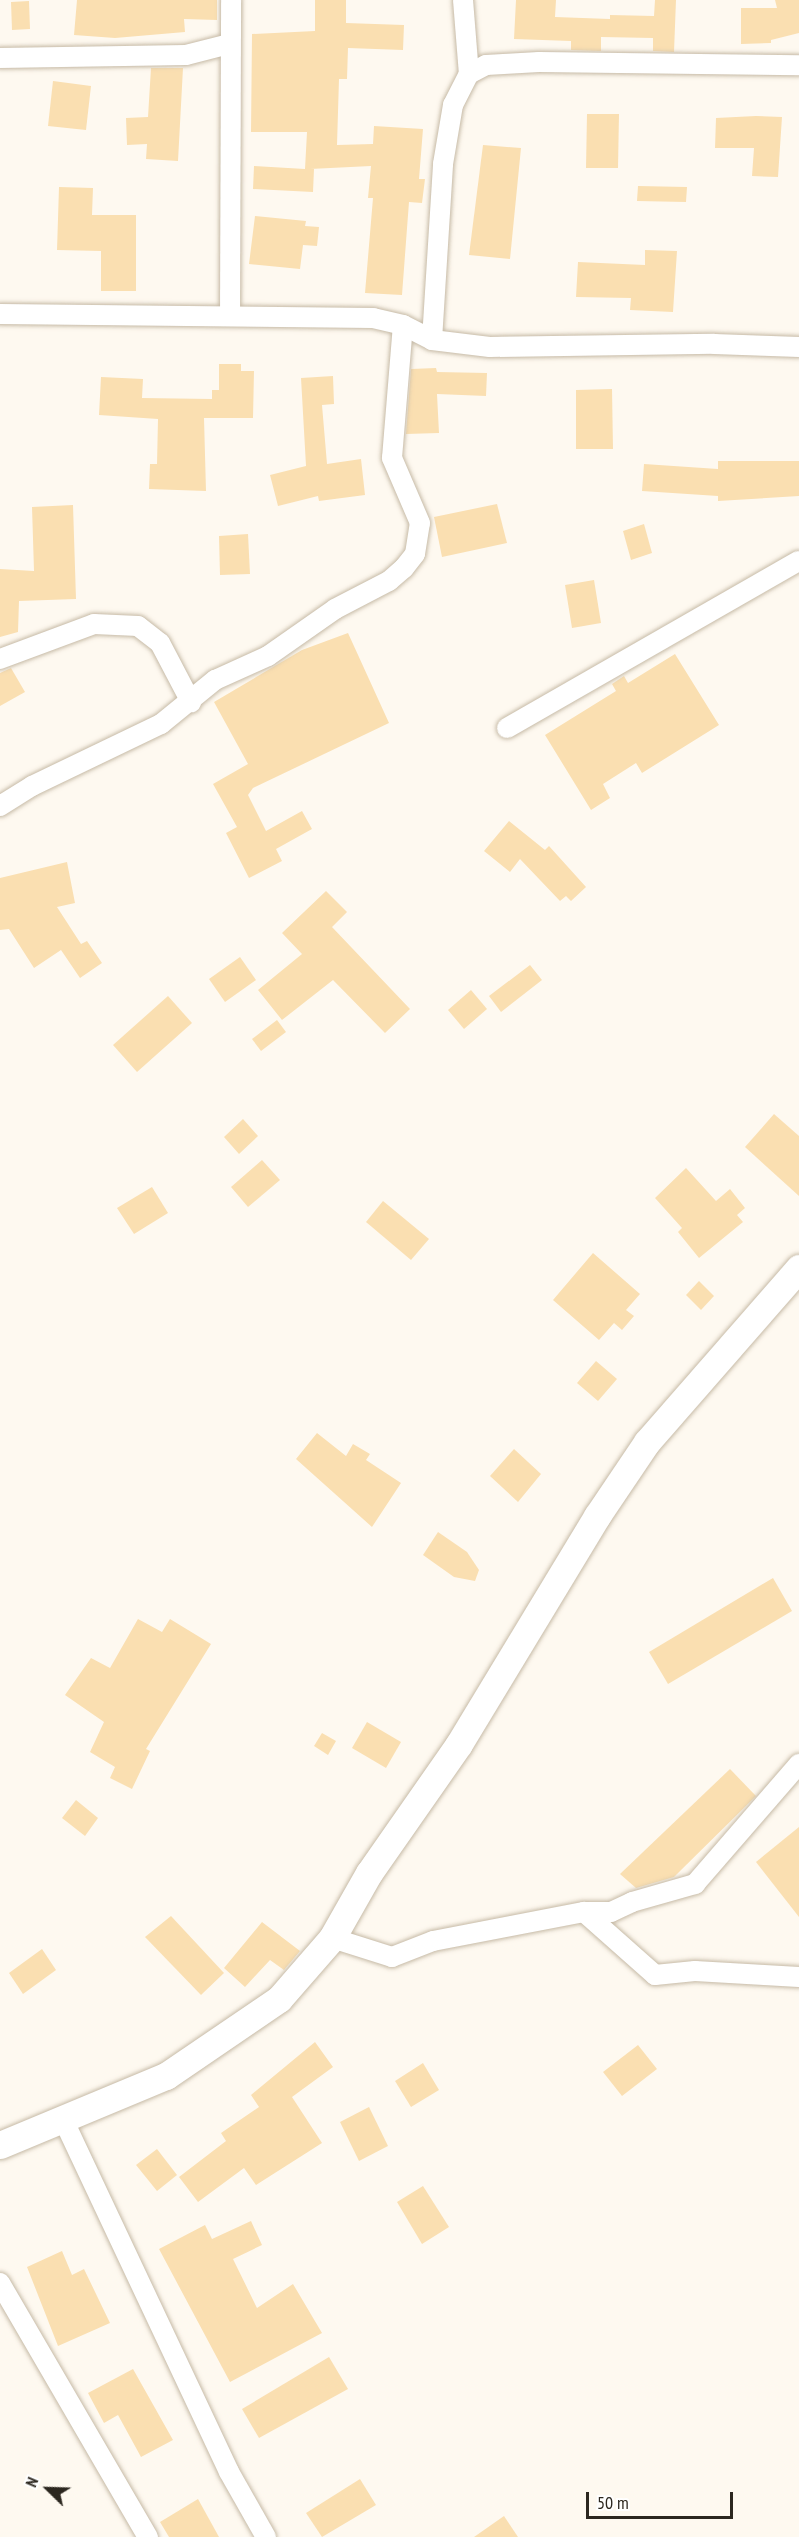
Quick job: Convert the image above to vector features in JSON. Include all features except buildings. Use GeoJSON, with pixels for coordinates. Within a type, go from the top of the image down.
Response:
{"type":"FeatureCollection","features":[{"type":"Feature","properties":{"kind":"main road"},"geometry":{"type":"LineString","coordinates":[[0,2145],[166,2076],[216,2045],[279,1999],[332,1938],[369,1872],[459,1744],[597,1516],[647,1442],[799,1268]]}},
{"type":"Feature","properties":{"kind":"street"},"geometry":{"type":"LineString","coordinates":[[230,316],[236,142],[235,61],[229,44],[231,0]]}},
{"type":"Feature","properties":{"kind":"street"},"geometry":{"type":"LineString","coordinates":[[432,340],[443,164],[453,105],[469,74],[463,0]]}},
{"type":"Feature","properties":{"kind":"street"},"geometry":{"type":"LineString","coordinates":[[0,57],[186,55],[229,44]]}},
{"type":"Feature","properties":{"kind":"street"},"geometry":{"type":"LineString","coordinates":[[469,74],[486,65],[539,62],[799,65]]}},
{"type":"Feature","properties":{"kind":"street"},"geometry":{"type":"LineString","coordinates":[[0,314],[373,318],[403,325],[432,340],[490,347],[799,347]]}},
{"type":"Feature","properties":{"kind":"street"},"geometry":{"type":"LineString","coordinates":[[0,806],[32,786],[161,724],[191,702],[215,680],[268,656],[335,609],[389,580],[415,554],[420,523],[392,458],[403,325]]}},
{"type":"Feature","properties":{"kind":"street"},"geometry":{"type":"LineString","coordinates":[[507,728],[799,561]]}},
{"type":"Feature","properties":{"kind":"street"},"geometry":{"type":"LineString","coordinates":[[0,659],[94,624],[138,626],[160,643],[191,702]]}},
{"type":"Feature","properties":{"kind":"street"},"geometry":{"type":"LineString","coordinates":[[332,1938],[392,1958],[433,1941],[584,1912],[611,1912],[632,1902],[695,1884],[799,1764]]}},
{"type":"Feature","properties":{"kind":"street"},"geometry":{"type":"LineString","coordinates":[[584,1912],[655,1975],[695,1971],[799,1977]]}},
{"type":"Feature","properties":{"kind":"street"},"geometry":{"type":"LineString","coordinates":[[63,2119],[229,2472],[266,2537]]}},
{"type":"Feature","properties":{"kind":"street"},"geometry":{"type":"LineString","coordinates":[[0,2283],[148,2537]]}}]}
